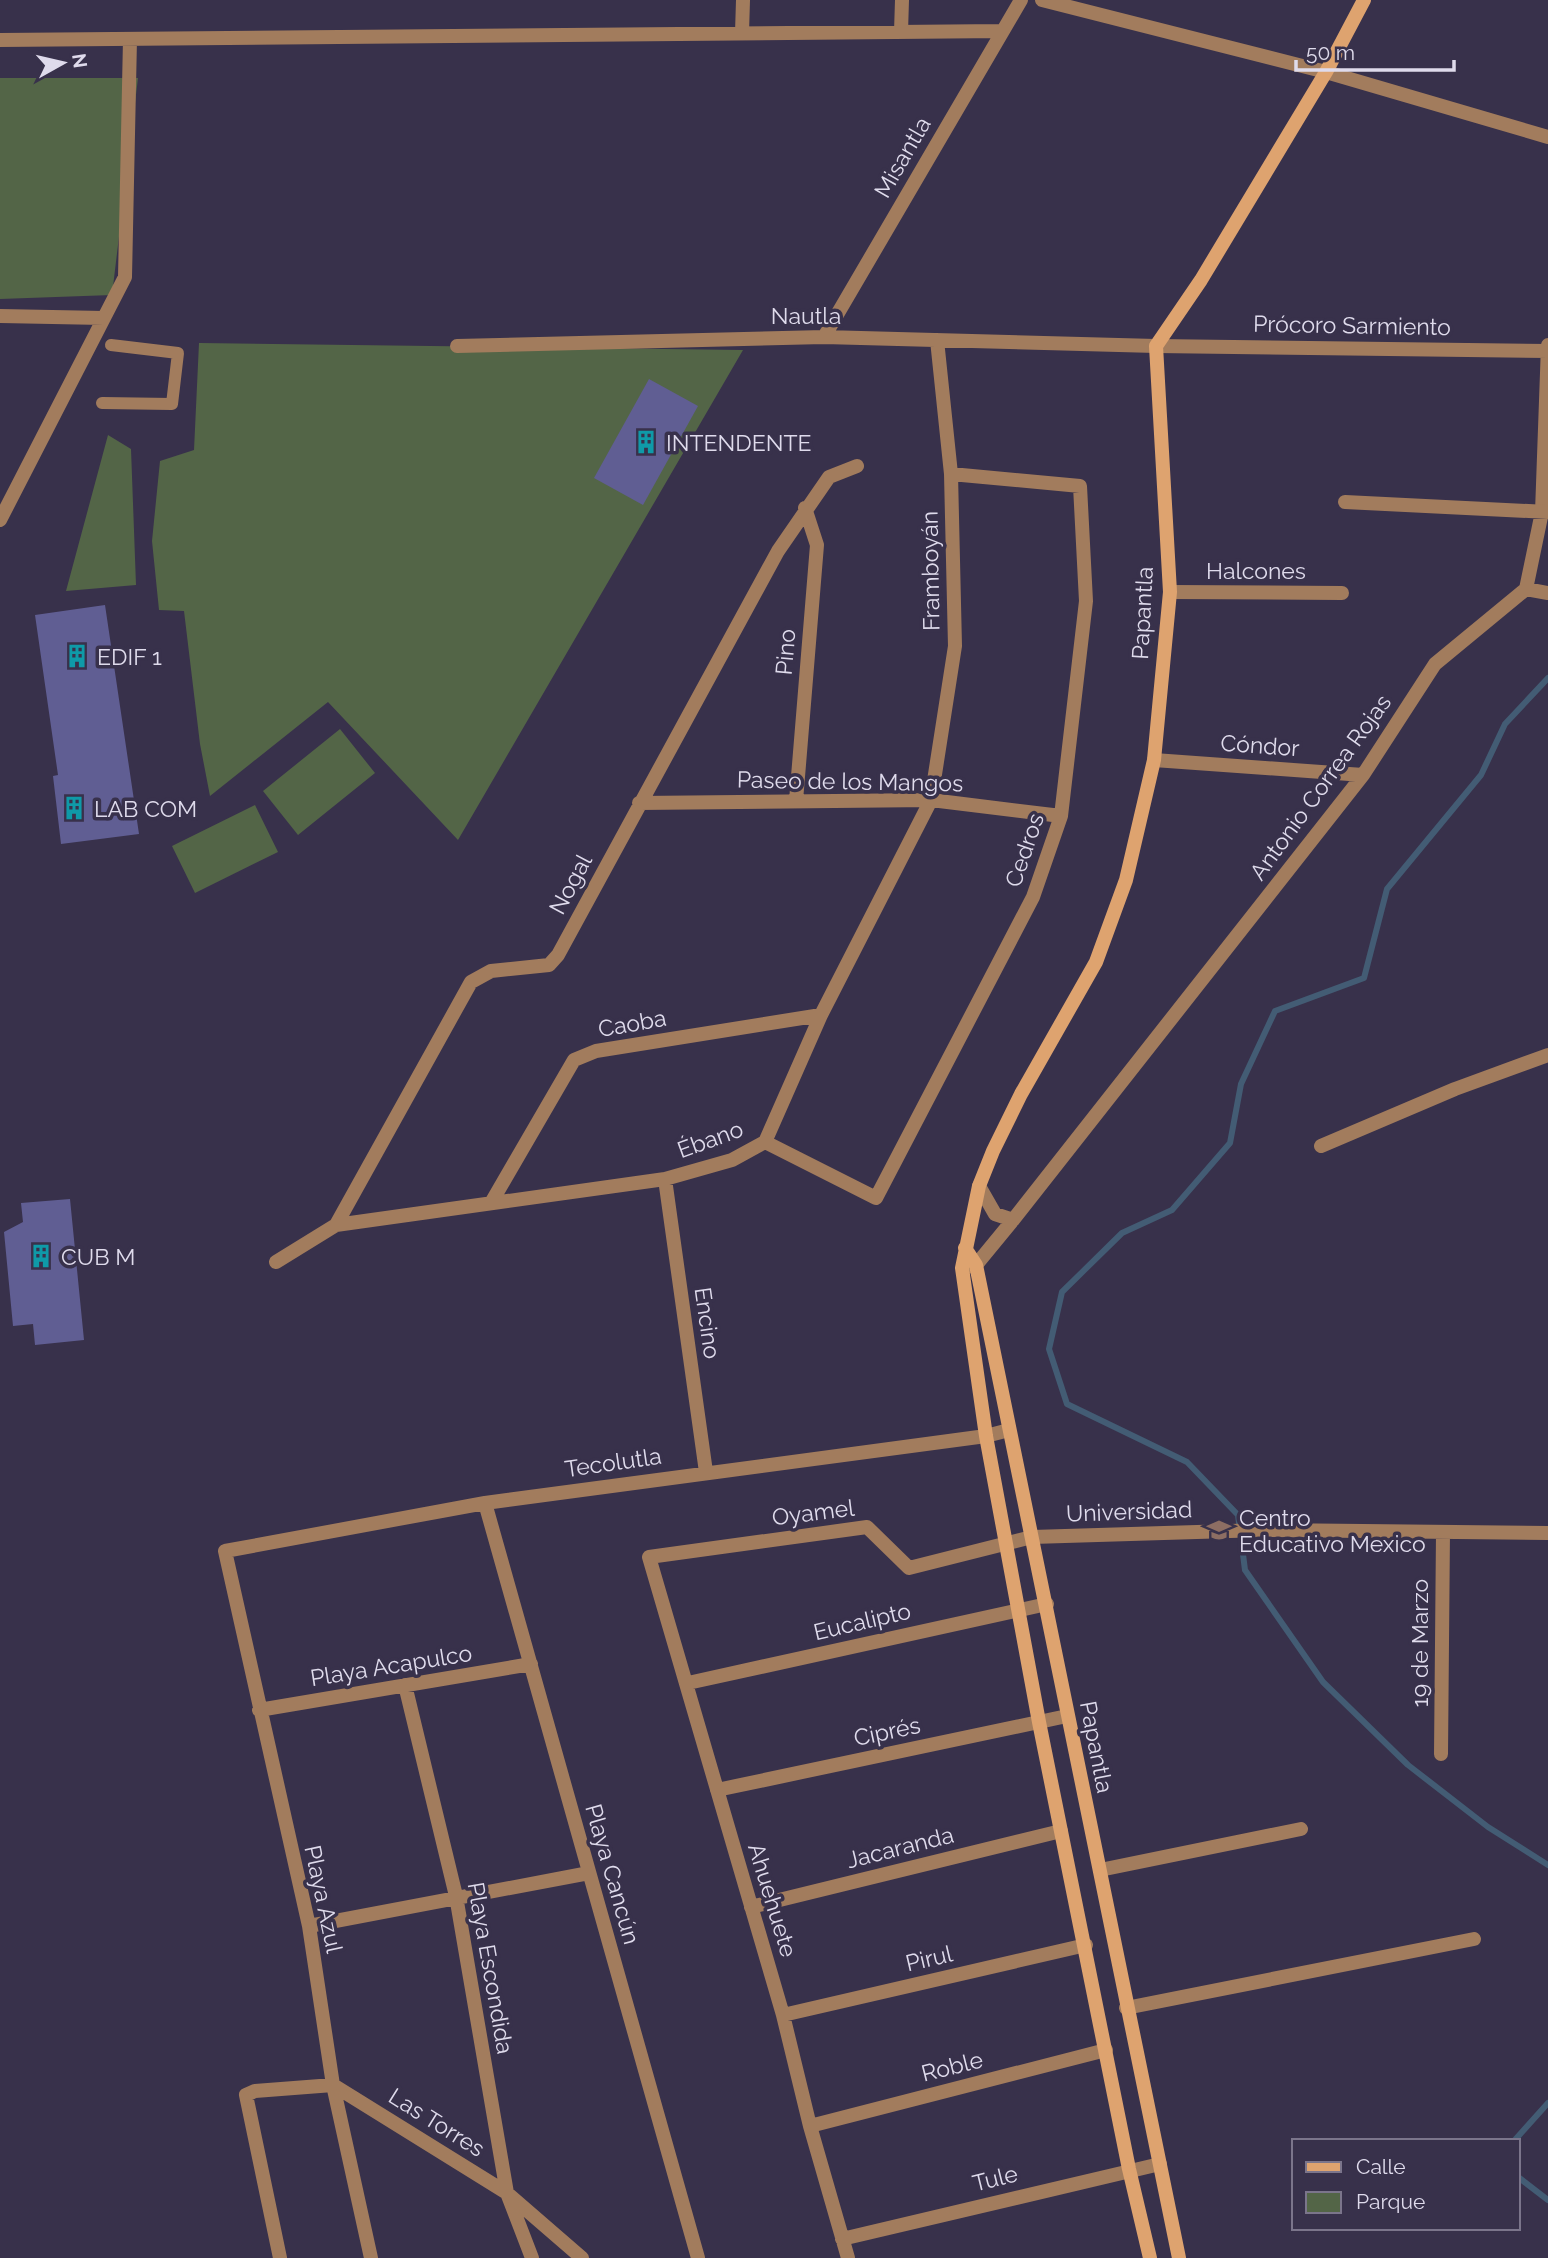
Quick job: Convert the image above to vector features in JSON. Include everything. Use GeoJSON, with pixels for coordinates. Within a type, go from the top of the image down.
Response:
{"type":"FeatureCollection","features":[{"type":"Feature","properties":{"kind":"street"},"geometry":{"type":"LineString","coordinates":[[742,33],[743,0]]}},
{"type":"Feature","properties":{"kind":"street"},"geometry":{"type":"LineString","coordinates":[[901,32],[902,0]]}},
{"type":"Feature","properties":{"kind":"street","name":"Misantla"},"geometry":{"type":"LineString","coordinates":[[824,337],[1021,0]]}},
{"type":"Feature","properties":{"kind":"street"},"geometry":{"type":"LineString","coordinates":[[1042,0],[1326,72],[1548,137]]}},
{"type":"Feature","properties":{"kind":"street"},"geometry":{"type":"LineString","coordinates":[[1156,346],[1201,280],[1326,72],[1364,0]]}},
{"type":"Feature","properties":{"kind":"street"},"geometry":{"type":"LineString","coordinates":[[0,40],[1002,31]]}},
{"type":"Feature","properties":{"kind":"street"},"geometry":{"type":"LineString","coordinates":[[0,520],[125,277],[130,39]]}},
{"type":"Feature","properties":{"kind":"street"},"geometry":{"type":"LineString","coordinates":[[0,316],[104,317]]}},
{"type":"Feature","properties":{"kind":"street","name":"Nautla"},"geometry":{"type":"LineString","coordinates":[[457,346],[824,337],[1156,346]]}},
{"type":"Feature","properties":{"kind":"street","name":"Framboyán"},"geometry":{"type":"LineString","coordinates":[[931,800],[954,646],[951,474],[937,340]]}},
{"type":"Feature","properties":{"kind":"street"},"geometry":{"type":"LineString","coordinates":[[1548,345],[1545,512],[1526,589],[1548,593]]}},
{"type":"Feature","properties":{"kind":"street","name":"Prócoro Sarmiento"},"geometry":{"type":"LineString","coordinates":[[1156,346],[1548,351]]}},
{"type":"Feature","properties":{"kind":"street","name":"Papantla"},"geometry":{"type":"LineString","coordinates":[[1156,346],[1170,592],[1154,760],[1126,880],[1096,962],[1021,1094],[979,1186],[965,1248],[1047,1604],[1126,2008],[1180,2258]]}},
{"type":"Feature","properties":{"kind":"street","name":"Nogal"},"geometry":{"type":"LineString","coordinates":[[276,1262],[335,1225],[471,982],[477,976],[491,971],[549,965],[558,955],[778,551],[828,477],[857,466]]}},
{"type":"Feature","properties":{"kind":"street","name":"Cedros"},"geometry":{"type":"LineString","coordinates":[[765,1142],[876,1198],[1032,897],[1060,816],[1086,601],[1080,486],[951,474]]}},
{"type":"Feature","properties":{"kind":"street"},"geometry":{"type":"LineString","coordinates":[[1345,502],[1545,512]]}},
{"type":"Feature","properties":{"kind":"street","name":"Pino"},"geometry":{"type":"LineString","coordinates":[[796,801],[817,545],[805,508]]}},
{"type":"Feature","properties":{"kind":"street","name":"Antonio Correa Rojas"},"geometry":{"type":"LineString","coordinates":[[969,1266],[1013,1220],[1363,775],[1436,664],[1526,589]]}},
{"type":"Feature","properties":{"kind":"street","name":"Halcones"},"geometry":{"type":"LineString","coordinates":[[1170,592],[1342,593]]}},
{"type":"Feature","properties":{"kind":"street","name":"Cóndor"},"geometry":{"type":"LineString","coordinates":[[1154,760],[1363,775]]}},
{"type":"Feature","properties":{"kind":"street","name":"Paseo de los Mangos"},"geometry":{"type":"LineString","coordinates":[[639,803],[931,800],[1060,816]]}},
{"type":"Feature","properties":{"kind":"street","name":"Ébano"},"geometry":{"type":"LineString","coordinates":[[335,1225],[665,1179],[732,1160],[765,1142],[821,1015],[931,800]]}},
{"type":"Feature","properties":{"kind":"street","name":"Caoba"},"geometry":{"type":"LineString","coordinates":[[491,1203],[574,1060],[596,1051],[821,1015]]}},
{"type":"Feature","properties":{"kind":"street"},"geometry":{"type":"LineString","coordinates":[[1321,1146],[1455,1089],[1548,1055]]}},
{"type":"Feature","properties":{"kind":"street","name":"Encino"},"geometry":{"type":"LineString","coordinates":[[665,1179],[706,1472]]}},
{"type":"Feature","properties":{"kind":"street"},"geometry":{"type":"LineString","coordinates":[[979,1186],[995,1214],[1013,1220]]}},
{"type":"Feature","properties":{"kind":"street","name":"Papantla"},"geometry":{"type":"LineString","coordinates":[[969,1266],[986,1436],[1039,1722],[1129,2169],[1150,2258]]}},
{"type":"Feature","properties":{"kind":"street","name":"Tecolutla"},"geometry":{"type":"LineString","coordinates":[[225,1551],[485,1503],[986,1436],[1009,1430]]}},
{"type":"Feature","properties":{"kind":"street","name":"Playa Cancún"},"geometry":{"type":"LineString","coordinates":[[485,1503],[698,2258]]}},
{"type":"Feature","properties":{"kind":"street","name":"Oyamel"},"geometry":{"type":"LineString","coordinates":[[649,1557],[867,1527],[909,1568],[1007,1542]]}},
{"type":"Feature","properties":{"kind":"street","name":"Universidad"},"geometry":{"type":"LineString","coordinates":[[1007,1542],[1032,1537],[1263,1530],[1548,1532]]}},
{"type":"Feature","properties":{"kind":"street","name":"19 de Marzo"},"geometry":{"type":"LineString","coordinates":[[1441,1754],[1443,1532]]}},
{"type":"Feature","properties":{"kind":"street","name":"Playa Azul"},"geometry":{"type":"LineString","coordinates":[[225,1551],[309,1926],[333,2085],[371,2258]]}},
{"type":"Feature","properties":{"kind":"street","name":"Ahuehuete"},"geometry":{"type":"LineString","coordinates":[[649,1557],[783,2015],[810,2126],[848,2258]]}},
{"type":"Feature","properties":{"kind":"street","name":"Eucalipto"},"geometry":{"type":"LineString","coordinates":[[688,1683],[1047,1604]]}},
{"type":"Feature","properties":{"kind":"street","name":"Playa Acapulco"},"geometry":{"type":"LineString","coordinates":[[259,1710],[531,1664]]}},
{"type":"Feature","properties":{"kind":"street","name":"Playa Escondida"},"geometry":{"type":"LineString","coordinates":[[405,1685],[456,1896],[507,2193],[532,2258]]}},
{"type":"Feature","properties":{"kind":"street","name":"Ciprés"},"geometry":{"type":"LineString","coordinates":[[716,1790],[1067,1716]]}},
{"type":"Feature","properties":{"kind":"street"},"geometry":{"type":"LineString","coordinates":[[1100,1870],[1301,1829]]}},
{"type":"Feature","properties":{"kind":"street","name":"Jacaranda"},"geometry":{"type":"LineString","coordinates":[[751,1907],[1061,1831]]}},
{"type":"Feature","properties":{"kind":"street"},"geometry":{"type":"LineString","coordinates":[[309,1926],[456,1896],[589,1873]]}},
{"type":"Feature","properties":{"kind":"street"},"geometry":{"type":"LineString","coordinates":[[1126,2008],[1474,1939]]}},
{"type":"Feature","properties":{"kind":"street","name":"Pirul"},"geometry":{"type":"LineString","coordinates":[[783,2015],[1086,1945]]}},
{"type":"Feature","properties":{"kind":"street","name":"Roble"},"geometry":{"type":"LineString","coordinates":[[810,2126],[1106,2050]]}},
{"type":"Feature","properties":{"kind":"street"},"geometry":{"type":"LineString","coordinates":[[280,2258],[246,2095],[255,2091],[333,2085]]}},
{"type":"Feature","properties":{"kind":"street","name":"Las Torres"},"geometry":{"type":"LineString","coordinates":[[333,2085],[507,2193],[582,2258]]}},
{"type":"Feature","properties":{"kind":"street","name":"Tule"},"geometry":{"type":"LineString","coordinates":[[842,2239],[1129,2169],[1160,2164]]}},
{"type":"Feature","properties":{"kind":"lane"},"geometry":{"type":"LineString","coordinates":[[102,403],[172,404],[178,353],[111,345]]}},
{"type":"Feature","properties":{"kind":"green space"},"geometry":{"type":"Polygon","coordinates":[[[0,78],[138,78],[112,295],[0,299],[0,78]]]}},
{"type":"Feature","properties":{"kind":"green space"},"geometry":{"type":"Polygon","coordinates":[[[199,343],[743,350],[458,840],[328,702],[210,796],[200,744],[184,611],[159,610],[152,541],[160,461],[194,450],[199,343]]]}},
{"type":"Feature","properties":{"kind":"green space"},"geometry":{"type":"Polygon","coordinates":[[[108,435],[131,449],[136,585],[66,591],[108,435]]]}},
{"type":"Feature","properties":{"kind":"green space"},"geometry":{"type":"Polygon","coordinates":[[[340,729],[375,773],[298,835],[263,791],[340,729]]]}},
{"type":"Feature","properties":{"kind":"green space"},"geometry":{"type":"Polygon","coordinates":[[[255,805],[278,852],[195,893],[172,846],[255,805]]]}},
{"type":"Feature","properties":{"kind":"building","name":"INTENDENTE"},"geometry":{"type":"Polygon","coordinates":[[[649,379],[698,406],[643,505],[594,478],[649,379]]]}},
{"type":"Feature","properties":{"kind":"building"},"geometry":{"type":"Polygon","coordinates":[[[105,605],[139,834],[61,844],[53,776],[58,775],[35,615],[105,605]]]}},
{"type":"Feature","properties":{"kind":"building","name":"CUB M"},"geometry":{"type":"Polygon","coordinates":[[[70,1199],[84,1340],[35,1345],[33,1324],[13,1326],[4,1232],[23,1222],[21,1203],[70,1199]]]}},
{"type":"Feature","properties":{"kind":"waterway"},"geometry":{"type":"LineString","coordinates":[[1548,678],[1505,724],[1481,775],[1387,889],[1364,978],[1275,1011],[1241,1084],[1230,1143],[1172,1210],[1122,1233],[1062,1292],[1049,1349],[1067,1404],[1187,1462],[1238,1515],[1245,1570],[1323,1682],[1408,1765],[1488,1827],[1548,1865]]}},
{"type":"Feature","properties":{"kind":"waterway"},"geometry":{"type":"LineString","coordinates":[[1516,2139],[1548,2103]]}},
{"type":"Feature","properties":{"kind":"waterway"},"geometry":{"type":"LineString","coordinates":[[1520,2179],[1548,2200]]}},
{"type":"Feature","properties":{"kind":"place","name":"INTENDENTE"},"geometry":{"type":"Point","coordinates":[646,442]}},
{"type":"Feature","properties":{"kind":"place","name":"EDIF 1"},"geometry":{"type":"Point","coordinates":[77,656]}},
{"type":"Feature","properties":{"kind":"place","name":"LAB COM"},"geometry":{"type":"Point","coordinates":[74,808]}},
{"type":"Feature","properties":{"kind":"place","name":"CUB M"},"geometry":{"type":"Point","coordinates":[41,1256]}},
{"type":"Feature","properties":{"kind":"place","name":"Centro Educativo Mexico"},"geometry":{"type":"Point","coordinates":[1219,1530]}}]}
